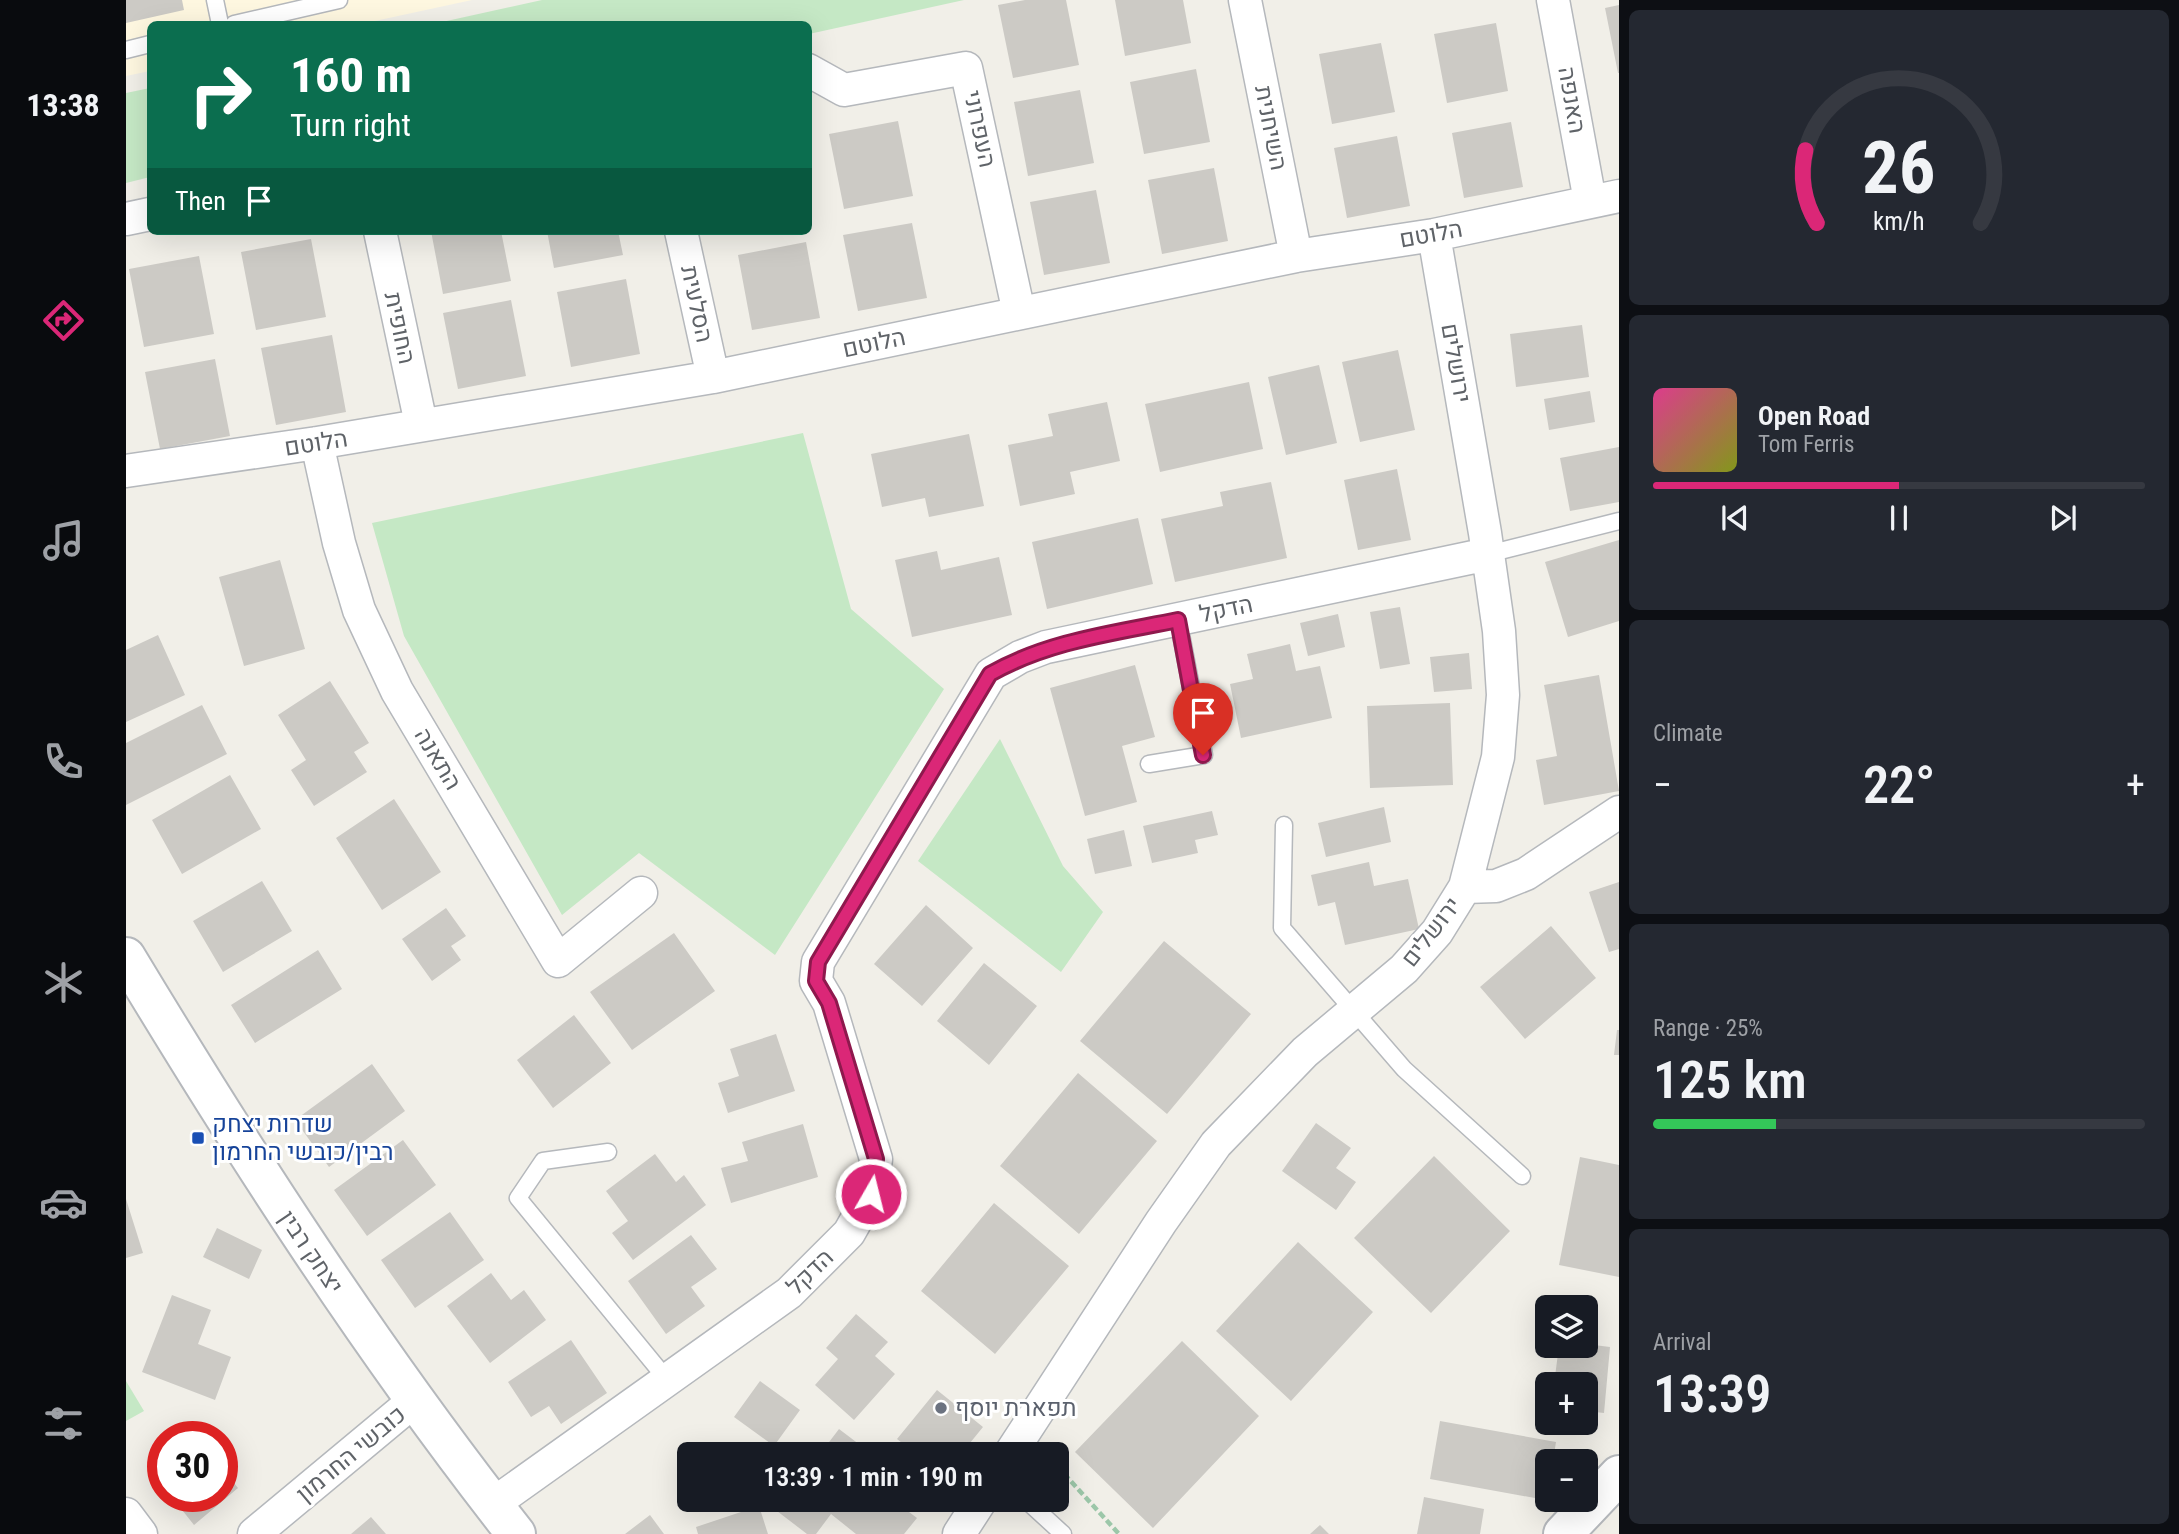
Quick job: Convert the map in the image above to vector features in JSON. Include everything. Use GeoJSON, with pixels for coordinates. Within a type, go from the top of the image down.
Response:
{"type":"FeatureCollection","features":[{"type":"Feature","properties":{"kind":"street","name":"השיחנית"},"geometry":{"type":"LineString","coordinates":[[1245,0],[1296,256]]}},
{"type":"Feature","properties":{"kind":"street","name":"האנפה"},"geometry":{"type":"LineString","coordinates":[[1553,0],[1604,198]]}},
{"type":"Feature","properties":{"kind":"street","name":"העפרוני"},"geometry":{"type":"LineString","coordinates":[[812,72],[844,90],[967,68],[1019,313]]}},
{"type":"Feature","properties":{"kind":"street","name":"הלוטם"},"geometry":{"type":"LineString","coordinates":[[126,469],[317,443],[713,377],[1296,256],[1434,235],[1604,198]]}},
{"type":"Feature","properties":{"kind":"street"},"geometry":{"type":"LineString","coordinates":[[126,219],[147,215]]}},
{"type":"Feature","properties":{"kind":"street","name":"החופית"},"geometry":{"type":"LineString","coordinates":[[381,235],[421,424]]}},
{"type":"Feature","properties":{"kind":"street","name":"הסלעית"},"geometry":{"type":"LineString","coordinates":[[682,235],[713,377]]}},
{"type":"Feature","properties":{"kind":"street","name":"ירושלים"},"geometry":{"type":"LineString","coordinates":[[1018,1442],[1161,1222],[1216,1144],[1268,1086],[1404,969],[1429,942],[1465,887],[1498,757],[1503,695],[1499,631],[1488,554],[1434,235]]}},
{"type":"Feature","properties":{"kind":"street","name":"התאנה"},"geometry":{"type":"LineString","coordinates":[[317,443],[339,544],[365,622],[397,691],[558,961],[641,893]]}},
{"type":"Feature","properties":{"kind":"street","name":"הדקל"},"geometry":{"type":"LineString","coordinates":[[493,1504],[669,1382],[789,1293],[849,1233],[871,1194],[876,1159],[829,1003],[816,981],[818,962],[990,674],[1020,657],[1046,647],[1488,554]]}},
{"type":"Feature","properties":{"kind":"street"},"geometry":{"type":"LineString","coordinates":[[1465,887],[1496,886],[1526,874],[1619,812]]}},
{"type":"Feature","properties":{"kind":"street","name":"יצחק רבין"},"geometry":{"type":"LineString","coordinates":[[126,957],[263,1181],[415,1400],[516,1534]]}},
{"type":"Feature","properties":{"kind":"street","name":"כובשי החרמון"},"geometry":{"type":"LineString","coordinates":[[254,1534],[415,1400]]}},
{"type":"Feature","properties":{"kind":"street"},"geometry":{"type":"LineString","coordinates":[[1569,1529],[1619,1475]]}},
{"type":"Feature","properties":{"kind":"street"},"geometry":{"type":"LineString","coordinates":[[1569,1529],[1619,1498]]}},
{"type":"Feature","properties":{"kind":"street"},"geometry":{"type":"LineString","coordinates":[[959,1534],[973,1512]]}},
{"type":"Feature","properties":{"kind":"street"},"geometry":{"type":"LineString","coordinates":[[126,1514],[141,1534]]}},
{"type":"Feature","properties":{"kind":"lane"},"geometry":{"type":"LineString","coordinates":[[215,0],[219,21]]}},
{"type":"Feature","properties":{"kind":"lane"},"geometry":{"type":"LineString","coordinates":[[247,21],[339,0]]}},
{"type":"Feature","properties":{"kind":"lane"},"geometry":{"type":"LineString","coordinates":[[126,50],[147,45]]}},
{"type":"Feature","properties":{"kind":"lane"},"geometry":{"type":"LineString","coordinates":[[1488,554],[1619,521]]}},
{"type":"Feature","properties":{"kind":"lane"},"geometry":{"type":"LineString","coordinates":[[1149,764],[1203,755],[1178,620]]}},
{"type":"Feature","properties":{"kind":"lane"},"geometry":{"type":"LineString","coordinates":[[1284,825],[1282,928],[1404,1069],[1522,1176]]}},
{"type":"Feature","properties":{"kind":"lane"},"geometry":{"type":"LineString","coordinates":[[608,1152],[543,1161],[518,1198],[669,1382]]}},
{"type":"Feature","properties":{"kind":"lane"},"geometry":{"type":"LineString","coordinates":[[1039,1512],[1063,1534]]}},
{"type":"Feature","properties":{"kind":"path"},"geometry":{"type":"LineString","coordinates":[[1069,1479],[1119,1534]]}},
{"type":"Feature","properties":{"kind":"shaded area"},"geometry":{"type":"Polygon","coordinates":[[[126,0],[472,0],[375,21],[147,21],[147,72],[126,76],[126,0]]]}},
{"type":"Feature","properties":{"kind":"green space"},"geometry":{"type":"Polygon","coordinates":[[[542,0],[964,0],[812,33],[812,21],[447,21],[542,0]]]}},
{"type":"Feature","properties":{"kind":"green space"},"geometry":{"type":"Polygon","coordinates":[[[147,89],[147,178],[126,183],[126,93],[147,89]]]}},
{"type":"Feature","properties":{"kind":"green space"},"geometry":{"type":"Polygon","coordinates":[[[803,433],[851,609],[944,689],[775,955],[639,853],[562,915],[404,636],[372,523],[803,433]]]}},
{"type":"Feature","properties":{"kind":"green space"},"geometry":{"type":"Polygon","coordinates":[[[1000,739],[1063,866],[1103,912],[1061,972],[918,861],[1000,739]]]}},
{"type":"Feature","properties":{"kind":"green space"},"geometry":{"type":"Polygon","coordinates":[[[126,1381],[144,1411],[126,1421],[126,1381]]]}},
{"type":"Feature","properties":{"kind":"building"},"geometry":{"type":"Polygon","coordinates":[[[126,0],[182,0],[184,10],[126,23],[126,0]]]}},
{"type":"Feature","properties":{"kind":"building"},"geometry":{"type":"Polygon","coordinates":[[[1025,0],[1066,0],[1079,65],[1013,78],[998,5],[1025,0]]]}},
{"type":"Feature","properties":{"kind":"building"},"geometry":{"type":"Polygon","coordinates":[[[1115,0],[1183,0],[1191,43],[1125,56],[1115,0]]]}},
{"type":"Feature","properties":{"kind":"building"},"geometry":{"type":"Polygon","coordinates":[[[1619,5],[1619,73],[1618,73],[1605,8],[1619,5]]]}},
{"type":"Feature","properties":{"kind":"building"},"geometry":{"type":"Polygon","coordinates":[[[1496,23],[1508,91],[1447,103],[1434,34],[1496,23]]]}},
{"type":"Feature","properties":{"kind":"building"},"geometry":{"type":"Polygon","coordinates":[[[1381,43],[1395,112],[1332,124],[1319,54],[1381,43]]]}},
{"type":"Feature","properties":{"kind":"building"},"geometry":{"type":"Polygon","coordinates":[[[1196,69],[1210,142],[1144,154],[1130,82],[1196,69]]]}},
{"type":"Feature","properties":{"kind":"building"},"geometry":{"type":"Polygon","coordinates":[[[1080,90],[1094,163],[1028,176],[1014,102],[1080,90]]]}},
{"type":"Feature","properties":{"kind":"building"},"geometry":{"type":"Polygon","coordinates":[[[898,121],[913,196],[844,209],[829,134],[898,121]]]}},
{"type":"Feature","properties":{"kind":"building"},"geometry":{"type":"Polygon","coordinates":[[[1511,122],[1523,187],[1464,198],[1452,133],[1511,122]]]}},
{"type":"Feature","properties":{"kind":"building"},"geometry":{"type":"Polygon","coordinates":[[[1397,136],[1410,206],[1347,218],[1334,148],[1397,136]]]}},
{"type":"Feature","properties":{"kind":"building"},"geometry":{"type":"Polygon","coordinates":[[[1214,168],[1228,241],[1162,254],[1148,180],[1214,168]]]}},
{"type":"Feature","properties":{"kind":"building"},"geometry":{"type":"Polygon","coordinates":[[[1096,190],[1110,263],[1044,275],[1030,202],[1096,190]]]}},
{"type":"Feature","properties":{"kind":"building"},"geometry":{"type":"Polygon","coordinates":[[[912,223],[927,298],[858,311],[843,235],[912,223]]]}},
{"type":"Feature","properties":{"kind":"building"},"geometry":{"type":"Polygon","coordinates":[[[432,235],[502,235],[511,281],[443,294],[432,235]]]}},
{"type":"Feature","properties":{"kind":"building"},"geometry":{"type":"Polygon","coordinates":[[[548,235],[619,235],[623,255],[554,268],[548,235]]]}},
{"type":"Feature","properties":{"kind":"building"},"geometry":{"type":"Polygon","coordinates":[[[311,239],[326,317],[256,330],[241,252],[311,239]]]}},
{"type":"Feature","properties":{"kind":"building"},"geometry":{"type":"Polygon","coordinates":[[[806,242],[820,318],[752,330],[738,255],[806,242]]]}},
{"type":"Feature","properties":{"kind":"building"},"geometry":{"type":"Polygon","coordinates":[[[199,256],[214,334],[144,347],[129,269],[199,256]]]}},
{"type":"Feature","properties":{"kind":"building"},"geometry":{"type":"Polygon","coordinates":[[[626,279],[640,354],[571,367],[557,292],[626,279]]]}},
{"type":"Feature","properties":{"kind":"building"},"geometry":{"type":"Polygon","coordinates":[[[511,300],[526,376],[458,389],[443,313],[511,300]]]}},
{"type":"Feature","properties":{"kind":"building"},"geometry":{"type":"Polygon","coordinates":[[[1582,325],[1589,377],[1516,387],[1510,334],[1582,325]]]}},
{"type":"Feature","properties":{"kind":"building"},"geometry":{"type":"Polygon","coordinates":[[[332,335],[346,412],[276,425],[261,348],[332,335]]]}},
{"type":"Feature","properties":{"kind":"building"},"geometry":{"type":"Polygon","coordinates":[[[1398,350],[1415,430],[1360,442],[1342,362],[1398,350]]]}},
{"type":"Feature","properties":{"kind":"building"},"geometry":{"type":"Polygon","coordinates":[[[215,359],[230,436],[160,449],[145,372],[215,359]]]}},
{"type":"Feature","properties":{"kind":"building"},"geometry":{"type":"Polygon","coordinates":[[[1319,365],[1337,443],[1286,455],[1268,377],[1319,365]]]}},
{"type":"Feature","properties":{"kind":"building"},"geometry":{"type":"Polygon","coordinates":[[[1249,382],[1263,449],[1160,472],[1145,404],[1249,382]]]}},
{"type":"Feature","properties":{"kind":"building"},"geometry":{"type":"Polygon","coordinates":[[[1590,391],[1595,422],[1549,430],[1544,399],[1590,391]]]}},
{"type":"Feature","properties":{"kind":"building"},"geometry":{"type":"Polygon","coordinates":[[[1107,402],[1120,461],[1070,472],[1075,494],[1020,506],[1008,445],[1053,436],[1048,414],[1107,402]]]}},
{"type":"Feature","properties":{"kind":"building"},"geometry":{"type":"Polygon","coordinates":[[[969,434],[984,506],[929,517],[925,498],[882,507],[871,454],[969,434]]]}},
{"type":"Feature","properties":{"kind":"building"},"geometry":{"type":"Polygon","coordinates":[[[1619,447],[1619,502],[1570,511],[1560,458],[1619,447]]]}},
{"type":"Feature","properties":{"kind":"building"},"geometry":{"type":"Polygon","coordinates":[[[1397,469],[1411,540],[1358,550],[1344,480],[1397,469]]]}},
{"type":"Feature","properties":{"kind":"building"},"geometry":{"type":"Polygon","coordinates":[[[1271,482],[1287,558],[1175,582],[1161,519],[1223,506],[1220,492],[1271,482]]]}},
{"type":"Feature","properties":{"kind":"building"},"geometry":{"type":"Polygon","coordinates":[[[1138,518],[1153,584],[1047,609],[1032,542],[1138,518]]]}},
{"type":"Feature","properties":{"kind":"building"},"geometry":{"type":"Polygon","coordinates":[[[1619,540],[1619,621],[1568,637],[1545,562],[1619,540]]]}},
{"type":"Feature","properties":{"kind":"building"},"geometry":{"type":"Polygon","coordinates":[[[937,551],[941,570],[999,557],[1012,615],[912,637],[895,560],[937,551]]]}},
{"type":"Feature","properties":{"kind":"building"},"geometry":{"type":"Polygon","coordinates":[[[280,560],[305,649],[244,666],[219,577],[280,560]]]}},
{"type":"Feature","properties":{"kind":"building"},"geometry":{"type":"Polygon","coordinates":[[[1400,607],[1410,664],[1380,669],[1370,612],[1400,607]]]}},
{"type":"Feature","properties":{"kind":"building"},"geometry":{"type":"Polygon","coordinates":[[[1338,614],[1345,647],[1308,656],[1300,623],[1338,614]]]}},
{"type":"Feature","properties":{"kind":"building"},"geometry":{"type":"Polygon","coordinates":[[[158,635],[185,695],[126,722],[126,650],[158,635]]]}},
{"type":"Feature","properties":{"kind":"building"},"geometry":{"type":"Polygon","coordinates":[[[1290,644],[1296,671],[1320,666],[1332,718],[1241,738],[1230,684],[1253,679],[1247,654],[1290,644]]]}},
{"type":"Feature","properties":{"kind":"building"},"geometry":{"type":"Polygon","coordinates":[[[1469,653],[1472,689],[1434,692],[1430,657],[1469,653]]]}},
{"type":"Feature","properties":{"kind":"building"},"geometry":{"type":"Polygon","coordinates":[[[1135,665],[1155,737],[1122,746],[1137,802],[1085,816],[1050,688],[1135,665]]]}},
{"type":"Feature","properties":{"kind":"building"},"geometry":{"type":"Polygon","coordinates":[[[1599,675],[1619,791],[1544,805],[1536,760],[1557,756],[1544,685],[1599,675]]]}},
{"type":"Feature","properties":{"kind":"building"},"geometry":{"type":"Polygon","coordinates":[[[330,681],[369,743],[354,752],[367,772],[314,806],[291,770],[306,760],[278,715],[330,681]]]}},
{"type":"Feature","properties":{"kind":"building"},"geometry":{"type":"Polygon","coordinates":[[[1450,703],[1453,785],[1370,788],[1367,706],[1450,703]]]}},
{"type":"Feature","properties":{"kind":"building"},"geometry":{"type":"Polygon","coordinates":[[[202,705],[227,754],[126,805],[126,743],[202,705]]]}},
{"type":"Feature","properties":{"kind":"building"},"geometry":{"type":"Polygon","coordinates":[[[230,775],[261,829],[182,874],[152,820],[230,775]]]}},
{"type":"Feature","properties":{"kind":"building"},"geometry":{"type":"Polygon","coordinates":[[[394,799],[441,872],[382,910],[336,838],[394,799]]]}},
{"type":"Feature","properties":{"kind":"building"},"geometry":{"type":"Polygon","coordinates":[[[1384,807],[1391,842],[1326,857],[1318,823],[1384,807]]]}},
{"type":"Feature","properties":{"kind":"building"},"geometry":{"type":"Polygon","coordinates":[[[1212,811],[1218,835],[1195,840],[1198,853],[1152,863],[1143,826],[1212,811]]]}},
{"type":"Feature","properties":{"kind":"building"},"geometry":{"type":"Polygon","coordinates":[[[1124,830],[1132,866],[1095,874],[1087,839],[1124,830]]]}},
{"type":"Feature","properties":{"kind":"building"},"geometry":{"type":"Polygon","coordinates":[[[1369,862],[1374,886],[1408,879],[1419,929],[1345,945],[1335,902],[1318,906],[1311,875],[1369,862]]]}},
{"type":"Feature","properties":{"kind":"building"},"geometry":{"type":"Polygon","coordinates":[[[262,881],[292,931],[223,972],[193,921],[262,881]]]}},
{"type":"Feature","properties":{"kind":"building"},"geometry":{"type":"Polygon","coordinates":[[[1619,882],[1619,949],[1609,952],[1589,892],[1619,882]]]}},
{"type":"Feature","properties":{"kind":"building"},"geometry":{"type":"Polygon","coordinates":[[[926,905],[973,948],[922,1006],[874,964],[926,905]]]}},
{"type":"Feature","properties":{"kind":"building"},"geometry":{"type":"Polygon","coordinates":[[[446,908],[466,936],[451,946],[461,960],[432,981],[402,939],[446,908]]]}},
{"type":"Feature","properties":{"kind":"building"},"geometry":{"type":"Polygon","coordinates":[[[1551,926],[1596,978],[1525,1039],[1480,987],[1551,926]]]}},
{"type":"Feature","properties":{"kind":"building"},"geometry":{"type":"Polygon","coordinates":[[[674,933],[715,991],[632,1050],[590,992],[674,933]]]}},
{"type":"Feature","properties":{"kind":"building"},"geometry":{"type":"Polygon","coordinates":[[[1164,941],[1251,1014],[1167,1114],[1080,1041],[1164,941]]]}},
{"type":"Feature","properties":{"kind":"building"},"geometry":{"type":"Polygon","coordinates":[[[318,950],[342,989],[255,1043],[231,1005],[318,950]]]}},
{"type":"Feature","properties":{"kind":"building"},"geometry":{"type":"Polygon","coordinates":[[[984,963],[1037,1006],[989,1065],[937,1021],[984,963]]]}},
{"type":"Feature","properties":{"kind":"building"},"geometry":{"type":"Polygon","coordinates":[[[574,1015],[611,1063],[553,1108],[517,1060],[574,1015]]]}},
{"type":"Feature","properties":{"kind":"building"},"geometry":{"type":"Polygon","coordinates":[[[1617,1030],[1619,1055],[1614,1055],[1617,1030]]]}},
{"type":"Feature","properties":{"kind":"building"},"geometry":{"type":"Polygon","coordinates":[[[776,1034],[795,1091],[728,1113],[718,1083],[739,1076],[730,1049],[776,1034]]]}},
{"type":"Feature","properties":{"kind":"building"},"geometry":{"type":"Polygon","coordinates":[[[372,1064],[405,1111],[329,1167],[295,1120],[372,1064]]]}},
{"type":"Feature","properties":{"kind":"building"},"geometry":{"type":"Polygon","coordinates":[[[1078,1073],[1157,1141],[1079,1234],[1000,1166],[1078,1073]]]}},
{"type":"Feature","properties":{"kind":"building"},"geometry":{"type":"Polygon","coordinates":[[[1316,1123],[1351,1148],[1336,1168],[1356,1182],[1336,1210],[1282,1171],[1316,1123]]]}},
{"type":"Feature","properties":{"kind":"building"},"geometry":{"type":"Polygon","coordinates":[[[803,1124],[818,1177],[731,1203],[721,1168],[748,1161],[742,1142],[803,1124]]]}},
{"type":"Feature","properties":{"kind":"building"},"geometry":{"type":"Polygon","coordinates":[[[403,1140],[436,1185],[367,1236],[334,1190],[403,1140]]]}},
{"type":"Feature","properties":{"kind":"building"},"geometry":{"type":"Polygon","coordinates":[[[655,1154],[676,1182],[684,1175],[706,1205],[633,1260],[612,1233],[628,1221],[606,1191],[655,1154]]]}},
{"type":"Feature","properties":{"kind":"building"},"geometry":{"type":"Polygon","coordinates":[[[1434,1156],[1510,1231],[1431,1313],[1354,1238],[1434,1156]]]}},
{"type":"Feature","properties":{"kind":"building"},"geometry":{"type":"Polygon","coordinates":[[[1580,1157],[1619,1165],[1619,1277],[1559,1265],[1580,1157]]]}},
{"type":"Feature","properties":{"kind":"building"},"geometry":{"type":"Polygon","coordinates":[[[126,1199],[143,1253],[126,1258],[126,1199]]]}},
{"type":"Feature","properties":{"kind":"building"},"geometry":{"type":"Polygon","coordinates":[[[994,1203],[1069,1266],[995,1354],[921,1291],[994,1203]]]}},
{"type":"Feature","properties":{"kind":"building"},"geometry":{"type":"Polygon","coordinates":[[[450,1212],[484,1260],[415,1308],[381,1260],[450,1212]]]}},
{"type":"Feature","properties":{"kind":"building"},"geometry":{"type":"Polygon","coordinates":[[[217,1228],[262,1250],[249,1279],[203,1257],[217,1228]]]}},
{"type":"Feature","properties":{"kind":"building"},"geometry":{"type":"Polygon","coordinates":[[[691,1235],[717,1269],[691,1287],[705,1306],[666,1334],[628,1281],[691,1235]]]}},
{"type":"Feature","properties":{"kind":"building"},"geometry":{"type":"Polygon","coordinates":[[[1298,1242],[1373,1312],[1291,1401],[1216,1331],[1298,1242]]]}},
{"type":"Feature","properties":{"kind":"building"},"geometry":{"type":"Polygon","coordinates":[[[491,1273],[511,1300],[524,1290],[546,1320],[490,1363],[447,1306],[491,1273]]]}},
{"type":"Feature","properties":{"kind":"building"},"geometry":{"type":"Polygon","coordinates":[[[172,1295],[211,1310],[198,1344],[231,1357],[215,1400],[142,1372],[172,1295]]]}},
{"type":"Feature","properties":{"kind":"building"},"geometry":{"type":"Polygon","coordinates":[[[856,1314],[888,1342],[875,1356],[895,1374],[854,1420],[815,1385],[838,1359],[826,1348],[856,1314]]]}},
{"type":"Feature","properties":{"kind":"building"},"geometry":{"type":"Polygon","coordinates":[[[571,1340],[607,1393],[561,1424],[549,1406],[531,1417],[508,1382],[571,1340]]]}},
{"type":"Feature","properties":{"kind":"building"},"geometry":{"type":"Polygon","coordinates":[[[1182,1341],[1259,1416],[1153,1528],[1075,1452],[1182,1341]]]}},
{"type":"Feature","properties":{"kind":"building"},"geometry":{"type":"Polygon","coordinates":[[[1598,1346],[1610,1347],[1604,1413],[1598,1412],[1598,1372],[1556,1372],[1557,1358],[1598,1358],[1598,1346]]]}},
{"type":"Feature","properties":{"kind":"building"},"geometry":{"type":"Polygon","coordinates":[[[760,1381],[800,1410],[777,1442],[768,1442],[734,1417],[760,1381]]]}},
{"type":"Feature","properties":{"kind":"building","name":"תפארת יוסף"},"geometry":{"type":"Polygon","coordinates":[[[937,1390],[983,1427],[971,1442],[901,1442],[897,1439],[937,1390]]]}},
{"type":"Feature","properties":{"kind":"building"},"geometry":{"type":"Polygon","coordinates":[[[1440,1421],[1556,1442],[1555,1449],[1535,1449],[1535,1498],[1430,1479],[1440,1421]]]}},
{"type":"Feature","properties":{"kind":"building"},"geometry":{"type":"Polygon","coordinates":[[[839,1429],[856,1442],[829,1442],[839,1429]]]}},
{"type":"Feature","properties":{"kind":"building"},"geometry":{"type":"Polygon","coordinates":[[[1424,1497],[1484,1509],[1480,1534],[1417,1534],[1424,1497]]]}},
{"type":"Feature","properties":{"kind":"building"},"geometry":{"type":"Polygon","coordinates":[[[184,1512],[209,1512],[194,1525],[184,1512]]]}},
{"type":"Feature","properties":{"kind":"building"},"geometry":{"type":"Polygon","coordinates":[[[741,1512],[761,1512],[768,1534],[698,1534],[696,1527],[741,1512]]]}},
{"type":"Feature","properties":{"kind":"building"},"geometry":{"type":"Polygon","coordinates":[[[778,1512],[909,1512],[917,1518],[904,1534],[856,1534],[831,1514],[816,1534],[807,1534],[778,1512]]]}},
{"type":"Feature","properties":{"kind":"building"},"geometry":{"type":"Polygon","coordinates":[[[650,1515],[664,1534],[625,1534],[650,1515]]]}},
{"type":"Feature","properties":{"kind":"building"},"geometry":{"type":"Polygon","coordinates":[[[371,1517],[386,1534],[351,1534],[371,1517]]]}},
{"type":"Feature","properties":{"kind":"building"},"geometry":{"type":"Polygon","coordinates":[[[1320,1525],[1329,1534],[1310,1534],[1320,1525]]]}},
{"type":"Feature","properties":{"kind":"place","name":"שדרות יצחק רבין/כובשי החרמון"},"geometry":{"type":"Point","coordinates":[198,1138]}},
{"type":"Feature","properties":{"kind":"place","name":"תפארת יוסף"},"geometry":{"type":"Point","coordinates":[941,1408]}},
{"type":"Feature","properties":{"kind":"route"},"geometry":{"type":"LineString","coordinates":[[871,1194],[876,1159],[829,1003],[816,981],[818,962],[976,702],[990,674],[1020,657],[1046,647],[1178,620],[1203,755]]}}]}
